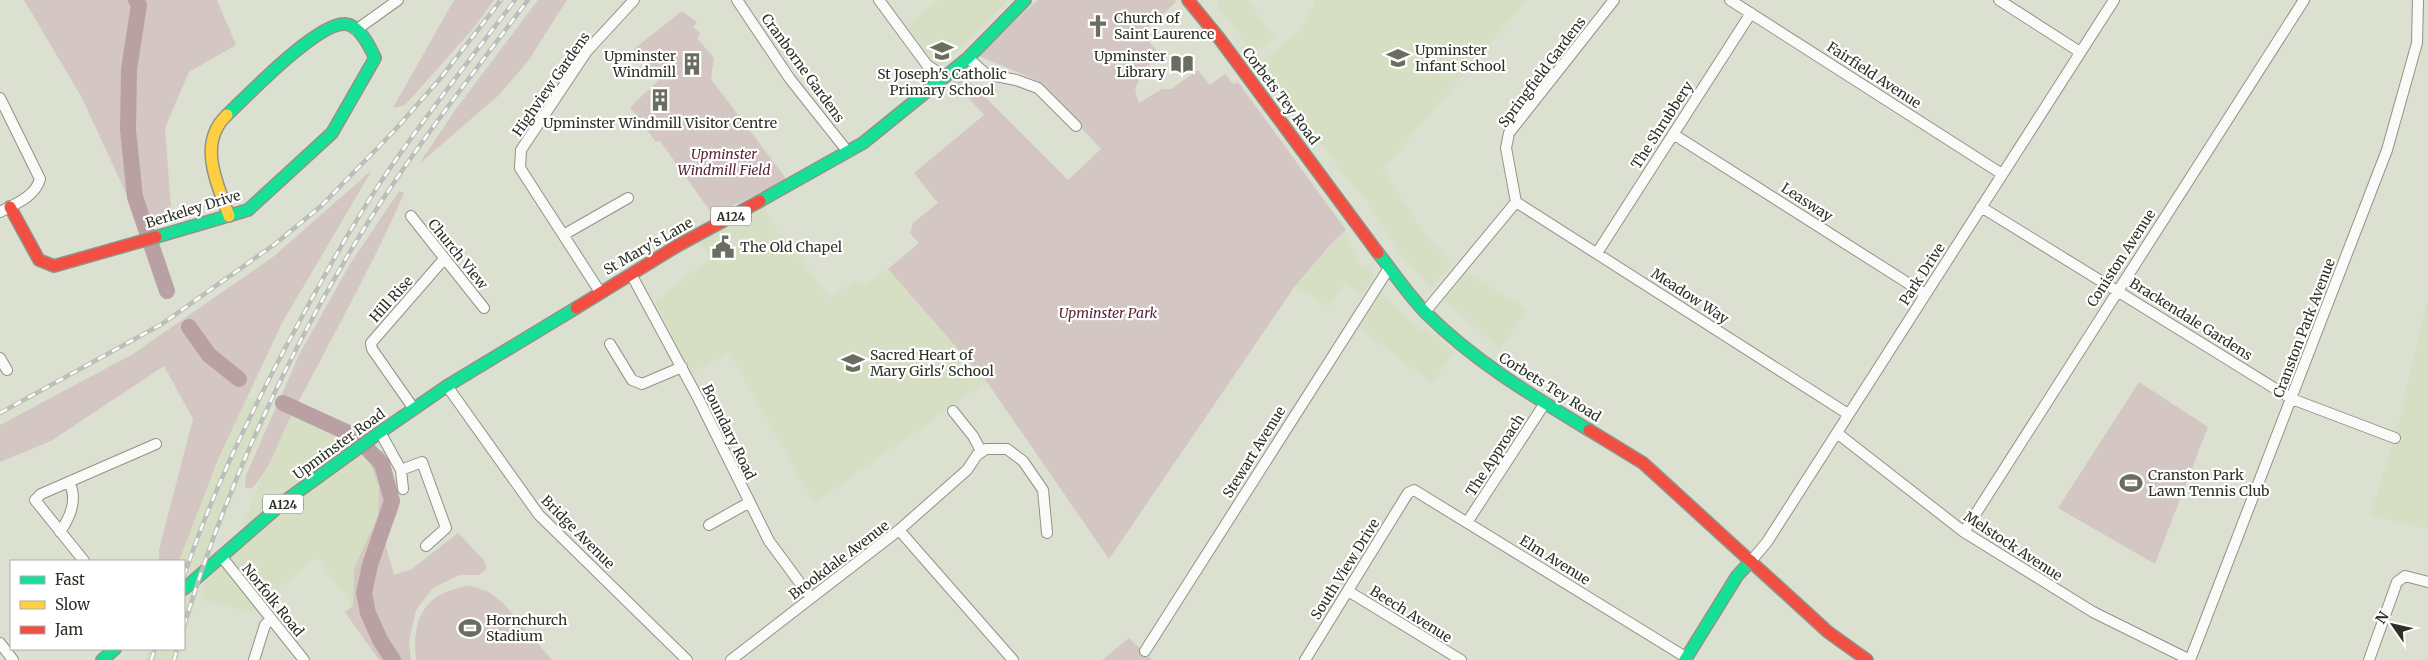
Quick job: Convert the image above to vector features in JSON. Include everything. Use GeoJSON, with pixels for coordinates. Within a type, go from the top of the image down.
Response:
{"type":"FeatureCollection","features":[{"type":"Feature","properties":{"kind":"main road","name":"St Mary's Lane"},"geometry":{"type":"LineString","coordinates":[[447,386],[700,233],[848,152],[926,94],[968,58],[1025,0]]}},
{"type":"Feature","properties":{"kind":"main road","name":"Corbets Tey Road"},"geometry":{"type":"LineString","coordinates":[[1188,0],[1219,38],[1388,268],[1426,312],[1451,337],[1506,380],[1643,462],[1828,632],[1867,660]]}},
{"type":"Feature","properties":{"kind":"main road"},"geometry":{"type":"LineString","coordinates":[[229,216],[209,154],[210,139],[218,124],[288,56],[335,26],[347,24],[356,30]]}},
{"type":"Feature","properties":{"kind":"main road","name":"Berkeley Drive"},"geometry":{"type":"LineString","coordinates":[[5,209],[39,260],[54,266],[248,210],[332,133],[375,58],[356,30]]}},
{"type":"Feature","properties":{"kind":"main road","name":"Upminster Road"},"geometry":{"type":"LineString","coordinates":[[185,588],[285,501],[447,386]]}},
{"type":"Feature","properties":{"kind":"main road"},"geometry":{"type":"LineString","coordinates":[[1686,659],[1737,576],[1751,561]]}},
{"type":"Feature","properties":{"kind":"main road"},"geometry":{"type":"LineString","coordinates":[[102,660],[114,650]]}},
{"type":"Feature","properties":{"kind":"street"},"geometry":{"type":"LineString","coordinates":[[356,30],[398,0]]}},
{"type":"Feature","properties":{"kind":"street","name":"Highview Gardens"},"geometry":{"type":"LineString","coordinates":[[600,292],[520,168],[521,150],[587,51],[634,0]]}},
{"type":"Feature","properties":{"kind":"street","name":"Cranborne Gardens"},"geometry":{"type":"LineString","coordinates":[[737,0],[790,79],[848,152]]}},
{"type":"Feature","properties":{"kind":"street"},"geometry":{"type":"LineString","coordinates":[[878,0],[928,65],[945,77]]}},
{"type":"Feature","properties":{"kind":"street","name":"Springfield Gardens"},"geometry":{"type":"LineString","coordinates":[[1516,202],[1506,148],[1509,132],[1614,0]]}},
{"type":"Feature","properties":{"kind":"street","name":"Fairfield Avenue"},"geometry":{"type":"LineString","coordinates":[[1730,0],[2002,174]]}},
{"type":"Feature","properties":{"kind":"street"},"geometry":{"type":"LineString","coordinates":[[1998,0],[2080,52]]}},
{"type":"Feature","properties":{"kind":"street","name":"Park Drive"},"geometry":{"type":"LineString","coordinates":[[1751,561],[1767,542],[2114,0]]}},
{"type":"Feature","properties":{"kind":"street","name":"Coniston Avenue"},"geometry":{"type":"LineString","coordinates":[[1964,532],[2117,289],[2304,0]]}},
{"type":"Feature","properties":{"kind":"street","name":"Cranston Park Avenue"},"geometry":{"type":"LineString","coordinates":[[2190,660],[2387,150],[2417,44],[2418,0]]}},
{"type":"Feature","properties":{"kind":"street","name":"The Shrubbery"},"geometry":{"type":"LineString","coordinates":[[1597,253],[1751,13]]}},
{"type":"Feature","properties":{"kind":"street"},"geometry":{"type":"LineString","coordinates":[[968,58],[986,74],[1016,80],[1038,88],[1076,126]]}},
{"type":"Feature","properties":{"kind":"street"},"geometry":{"type":"LineString","coordinates":[[0,98],[40,179],[38,187],[31,194],[5,209]]}},
{"type":"Feature","properties":{"kind":"street","name":"Leasway"},"geometry":{"type":"LineString","coordinates":[[1674,134],[1925,294]]}},
{"type":"Feature","properties":{"kind":"street"},"geometry":{"type":"LineString","coordinates":[[564,234],[628,198]]}},
{"type":"Feature","properties":{"kind":"street"},"geometry":{"type":"LineString","coordinates":[[1426,312],[1516,202]]}},
{"type":"Feature","properties":{"kind":"street","name":"Meadow Way"},"geometry":{"type":"LineString","coordinates":[[1516,202],[1848,414]]}},
{"type":"Feature","properties":{"kind":"street","name":"Brackendale Gardens"},"geometry":{"type":"LineString","coordinates":[[1981,207],[2117,289],[2292,399],[2395,438]]}},
{"type":"Feature","properties":{"kind":"street","name":"Church View"},"geometry":{"type":"LineString","coordinates":[[411,216],[484,308]]}},
{"type":"Feature","properties":{"kind":"street","name":"Hill Rise"},"geometry":{"type":"LineString","coordinates":[[414,409],[372,348],[371,343],[444,259]]}},
{"type":"Feature","properties":{"kind":"street","name":"Stewart Avenue"},"geometry":{"type":"LineString","coordinates":[[1145,651],[1388,268]]}},
{"type":"Feature","properties":{"kind":"street","name":"Boundary Road"},"geometry":{"type":"LineString","coordinates":[[631,274],[682,367],[769,541],[811,598]]}},
{"type":"Feature","properties":{"kind":"street"},"geometry":{"type":"LineString","coordinates":[[610,344],[632,380],[642,384],[682,367]]}},
{"type":"Feature","properties":{"kind":"street"},"geometry":{"type":"LineString","coordinates":[[0,358],[7,370]]}},
{"type":"Feature","properties":{"kind":"street","name":"Bridge Avenue"},"geometry":{"type":"LineString","coordinates":[[447,386],[539,515],[687,660]]}},
{"type":"Feature","properties":{"kind":"street","name":"The Approach"},"geometry":{"type":"LineString","coordinates":[[1468,522],[1545,403]]}},
{"type":"Feature","properties":{"kind":"street"},"geometry":{"type":"LineString","coordinates":[[953,411],[973,436],[981,451]]}},
{"type":"Feature","properties":{"kind":"street"},"geometry":{"type":"LineString","coordinates":[[380,432],[400,470],[403,489]]}},
{"type":"Feature","properties":{"kind":"street","name":"Melstock Avenue"},"geometry":{"type":"LineString","coordinates":[[1837,433],[1964,532],[2093,612],[2190,660]]}},
{"type":"Feature","properties":{"kind":"street"},"geometry":{"type":"LineString","coordinates":[[83,560],[35,500],[40,494],[156,444]]}},
{"type":"Feature","properties":{"kind":"street"},"geometry":{"type":"LineString","coordinates":[[899,530],[967,470],[981,451],[1007,448],[1023,461],[1044,490],[1047,533]]}},
{"type":"Feature","properties":{"kind":"street"},"geometry":{"type":"LineString","coordinates":[[400,470],[422,462],[446,528],[426,546]]}},
{"type":"Feature","properties":{"kind":"street"},"geometry":{"type":"LineString","coordinates":[[60,532],[66,523],[74,499],[74,491],[69,482]]}},
{"type":"Feature","properties":{"kind":"street","name":"Elm Avenue"},"geometry":{"type":"LineString","coordinates":[[1408,493],[1414,490],[1419,492],[1686,659]]}},
{"type":"Feature","properties":{"kind":"street","name":"South View Drive"},"geometry":{"type":"LineString","coordinates":[[1305,660],[1408,493]]}},
{"type":"Feature","properties":{"kind":"street"},"geometry":{"type":"LineString","coordinates":[[708,525],[748,502]]}},
{"type":"Feature","properties":{"kind":"street","name":"Brookdale Avenue"},"geometry":{"type":"LineString","coordinates":[[730,660],[899,530],[1013,660]]}},
{"type":"Feature","properties":{"kind":"street","name":"Norfolk Road"},"geometry":{"type":"LineString","coordinates":[[221,556],[304,660]]}},
{"type":"Feature","properties":{"kind":"street"},"geometry":{"type":"LineString","coordinates":[[2369,660],[2397,582],[2405,576],[2428,582]]}},
{"type":"Feature","properties":{"kind":"street","name":"Beech Avenue"},"geometry":{"type":"LineString","coordinates":[[1348,591],[1461,660]]}},
{"type":"Feature","properties":{"kind":"street"},"geometry":{"type":"LineString","coordinates":[[254,660],[265,625],[271,619]]}},
{"type":"Feature","properties":{"kind":"street"},"geometry":{"type":"LineString","coordinates":[[0,643],[14,660]]}},
{"type":"Feature","properties":{"kind":"shaded area","name":"St Joseph's Catholic Primary School"},"geometry":{"type":"Polygon","coordinates":[[[938,0],[1009,0],[939,69],[906,25],[938,0]]]}},
{"type":"Feature","properties":{"kind":"shaded area"},"geometry":{"type":"Polygon","coordinates":[[[1219,0],[1247,0],[1275,38],[1253,53],[1216,4],[1219,0]]]}},
{"type":"Feature","properties":{"kind":"shaded area"},"geometry":{"type":"Polygon","coordinates":[[[1313,0],[1527,0],[1383,169],[1424,234],[1452,264],[1430,287],[1398,251],[1365,198],[1367,196],[1363,197],[1342,172],[1260,62],[1297,34],[1315,3],[1313,0]]]}},
{"type":"Feature","properties":{"kind":"shaded area","name":"Sacred Heart of Mary Girls' School"},"geometry":{"type":"Polygon","coordinates":[[[764,206],[777,229],[830,298],[855,280],[863,285],[888,269],[987,382],[814,503],[729,352],[691,374],[655,301],[711,257],[701,242],[764,206]]]}},
{"type":"Feature","properties":{"kind":"shaded area"},"geometry":{"type":"Polygon","coordinates":[[[1343,232],[1364,269],[1368,267],[1374,275],[1362,294],[1345,282],[1328,307],[1295,286],[1343,232]]]}},
{"type":"Feature","properties":{"kind":"shaded area"},"geometry":{"type":"Polygon","coordinates":[[[1466,273],[1527,309],[1500,350],[1444,299],[1466,273]]]}},
{"type":"Feature","properties":{"kind":"shaded area"},"geometry":{"type":"Polygon","coordinates":[[[1381,293],[1420,331],[1425,327],[1454,352],[1432,384],[1359,327],[1381,293]]]}},
{"type":"Feature","properties":{"kind":"shaded area"},"geometry":{"type":"Polygon","coordinates":[[[2428,297],[2428,530],[2370,515],[2395,438],[2428,297]]]}},
{"type":"Feature","properties":{"kind":"shaded area"},"geometry":{"type":"Polygon","coordinates":[[[248,397],[271,409],[215,540],[198,590],[185,639],[185,560],[179,560],[203,497],[248,397]]]}},
{"type":"Feature","properties":{"kind":"shaded area"},"geometry":{"type":"Polygon","coordinates":[[[294,409],[351,436],[369,460],[379,487],[378,516],[354,569],[353,606],[316,557],[251,612],[200,600],[208,568],[250,531],[244,523],[261,479],[294,409]]]}},
{"type":"Feature","properties":{"kind":"shaded area"},"geometry":{"type":"Polygon","coordinates":[[[148,650],[182,650],[179,660],[145,660],[148,650]]]}},
{"type":"Feature","properties":{"kind":"green space"},"geometry":{"type":"Polygon","coordinates":[[[24,0],[217,0],[236,45],[189,72],[165,128],[172,222],[143,230],[82,98],[24,0]]]}},
{"type":"Feature","properties":{"kind":"green space"},"geometry":{"type":"Polygon","coordinates":[[[454,0],[494,0],[472,30],[405,105],[393,108],[454,0]]]}},
{"type":"Feature","properties":{"kind":"green space"},"geometry":{"type":"Polygon","coordinates":[[[538,0],[567,0],[528,61],[499,95],[419,164],[456,109],[538,0]]]}},
{"type":"Feature","properties":{"kind":"green space","name":"Upminster Park"},"geometry":{"type":"Polygon","coordinates":[[[1038,0],[1175,0],[1176,2],[1142,33],[1161,56],[1144,69],[1135,90],[1139,103],[1162,89],[1171,89],[1198,70],[1210,85],[1225,74],[1233,84],[1238,82],[1346,230],[1333,242],[1295,286],[1109,559],[987,382],[888,269],[919,243],[910,233],[913,223],[938,203],[914,173],[984,115],[952,80],[960,72],[1068,180],[1101,149],[1038,81],[977,55],[1038,0]]]}},
{"type":"Feature","properties":{"kind":"green space","name":"Upminster Windmill Field"},"geometry":{"type":"Polygon","coordinates":[[[682,11],[697,22],[693,27],[700,33],[697,38],[714,58],[711,79],[787,180],[713,215],[660,141],[656,142],[630,107],[659,80],[634,49],[682,11]]]}},
{"type":"Feature","properties":{"kind":"green space"},"geometry":{"type":"Polygon","coordinates":[[[372,170],[282,323],[217,462],[179,560],[159,560],[159,550],[193,419],[164,366],[51,441],[0,462],[0,425],[133,354],[273,257],[372,170]]]}},
{"type":"Feature","properties":{"kind":"green space"},"geometry":{"type":"Polygon","coordinates":[[[399,191],[404,193],[391,221],[364,277],[292,414],[270,462],[252,488],[245,488],[246,475],[300,353],[350,264],[399,191]]]}},
{"type":"Feature","properties":{"kind":"green space","name":"Cranston Park Lawn Tennis Club"},"geometry":{"type":"Polygon","coordinates":[[[2139,382],[2208,427],[2155,564],[2058,508],[2139,382]]]}},
{"type":"Feature","properties":{"kind":"green space"},"geometry":{"type":"Polygon","coordinates":[[[387,450],[399,508],[385,543],[394,575],[412,569],[458,533],[484,560],[487,568],[479,575],[459,575],[433,588],[416,610],[409,641],[411,660],[379,660],[345,612],[353,606],[354,569],[378,516],[379,487],[369,460],[376,452],[387,450]]]}},
{"type":"Feature","properties":{"kind":"green space","name":"Hornchurch Stadium"},"geometry":{"type":"Polygon","coordinates":[[[471,586],[489,592],[503,603],[552,660],[416,660],[416,631],[419,619],[425,609],[443,593],[471,586]]]}},
{"type":"Feature","properties":{"kind":"green space"},"geometry":{"type":"Polygon","coordinates":[[[1129,638],[1152,660],[1102,660],[1129,638]]]}},
{"type":"Feature","properties":{"kind":"waterway"},"geometry":{"type":"LineString","coordinates":[[136,0],[139,5],[129,69],[128,130],[135,197],[167,291]]}},
{"type":"Feature","properties":{"kind":"waterway"},"geometry":{"type":"LineString","coordinates":[[189,327],[209,355],[239,379]]}},
{"type":"Feature","properties":{"kind":"waterway"},"geometry":{"type":"LineString","coordinates":[[283,403],[355,436],[382,464],[392,501],[370,565],[364,593],[368,613],[380,640],[393,660]]}},
{"type":"Feature","properties":{"kind":"railway"},"geometry":{"type":"LineString","coordinates":[[0,413],[162,324],[275,244],[320,207],[394,131],[439,80],[501,0]]}},
{"type":"Feature","properties":{"kind":"railway"},"geometry":{"type":"LineString","coordinates":[[185,573],[216,491],[241,436],[282,354],[341,246],[396,160],[515,0]]}},
{"type":"Feature","properties":{"kind":"railway"},"geometry":{"type":"LineString","coordinates":[[185,623],[218,525],[258,427],[330,286],[397,178],[439,118],[528,0]]}},
{"type":"Feature","properties":{"kind":"railway"},"geometry":{"type":"LineString","coordinates":[[151,660],[155,650]]}},
{"type":"Feature","properties":{"kind":"railway"},"geometry":{"type":"LineString","coordinates":[[174,660],[177,650]]}},
{"type":"Feature","properties":{"kind":"traffic: fast"},"geometry":{"type":"LineString","coordinates":[[760,201],[863,143],[968,58],[1025,0]]}},
{"type":"Feature","properties":{"kind":"traffic: fast"},"geometry":{"type":"LineString","coordinates":[[156,237],[248,210],[332,133],[375,58],[364,37],[355,28],[345,24],[333,27],[318,35],[284,61],[227,115]]}},
{"type":"Feature","properties":{"kind":"traffic: fast"},"geometry":{"type":"LineString","coordinates":[[1378,253],[1419,306],[1464,347],[1525,390],[1589,430]]}},
{"type":"Feature","properties":{"kind":"traffic: fast"},"geometry":{"type":"LineString","coordinates":[[185,588],[285,501],[376,435],[447,386],[576,308]]}},
{"type":"Feature","properties":{"kind":"traffic: fast"},"geometry":{"type":"LineString","coordinates":[[1685,660],[1737,576],[1751,561]]}},
{"type":"Feature","properties":{"kind":"traffic: fast"},"geometry":{"type":"LineString","coordinates":[[102,660],[114,650]]}},
{"type":"Feature","properties":{"kind":"traffic: slow"},"geometry":{"type":"LineString","coordinates":[[227,115],[218,126],[213,138],[211,151],[215,177],[229,216]]}},
{"type":"Feature","properties":{"kind":"traffic: jam"},"geometry":{"type":"LineString","coordinates":[[1188,0],[1219,38],[1378,253]]}},
{"type":"Feature","properties":{"kind":"traffic: jam"},"geometry":{"type":"LineString","coordinates":[[576,308],[677,246],[760,201]]}},
{"type":"Feature","properties":{"kind":"traffic: jam"},"geometry":{"type":"LineString","coordinates":[[10,207],[39,260],[54,266],[156,237]]}},
{"type":"Feature","properties":{"kind":"traffic: jam"},"geometry":{"type":"LineString","coordinates":[[1589,430],[1643,463],[1828,632],[1867,660]]}},
{"type":"Feature","properties":{"kind":"place","name":"Church of Saint Laurence"},"geometry":{"type":"Point","coordinates":[1098,26]}},
{"type":"Feature","properties":{"kind":"place","name":"St Joseph's Catholic Primary School"},"geometry":{"type":"Point","coordinates":[942,51]}},
{"type":"Feature","properties":{"kind":"place","name":"Upminster Infant School"},"geometry":{"type":"Point","coordinates":[1398,58]}},
{"type":"Feature","properties":{"kind":"place","name":"Upminster Windmill"},"geometry":{"type":"Point","coordinates":[692,64]}},
{"type":"Feature","properties":{"kind":"place","name":"Upminster Library"},"geometry":{"type":"Point","coordinates":[1182,64]}},
{"type":"Feature","properties":{"kind":"place","name":"Upminster Windmill Visitor Centre"},"geometry":{"type":"Point","coordinates":[660,100]}},
{"type":"Feature","properties":{"kind":"place","name":"The Old Chapel"},"geometry":{"type":"Point","coordinates":[723,247]}},
{"type":"Feature","properties":{"kind":"place","name":"Sacred Heart of Mary Girls' School"},"geometry":{"type":"Point","coordinates":[853,363]}},
{"type":"Feature","properties":{"kind":"place","name":"Cranston Park Lawn Tennis Club"},"geometry":{"type":"Point","coordinates":[2131,483]}},
{"type":"Feature","properties":{"kind":"place","name":"Hornchurch Stadium"},"geometry":{"type":"Point","coordinates":[470,628]}}]}
